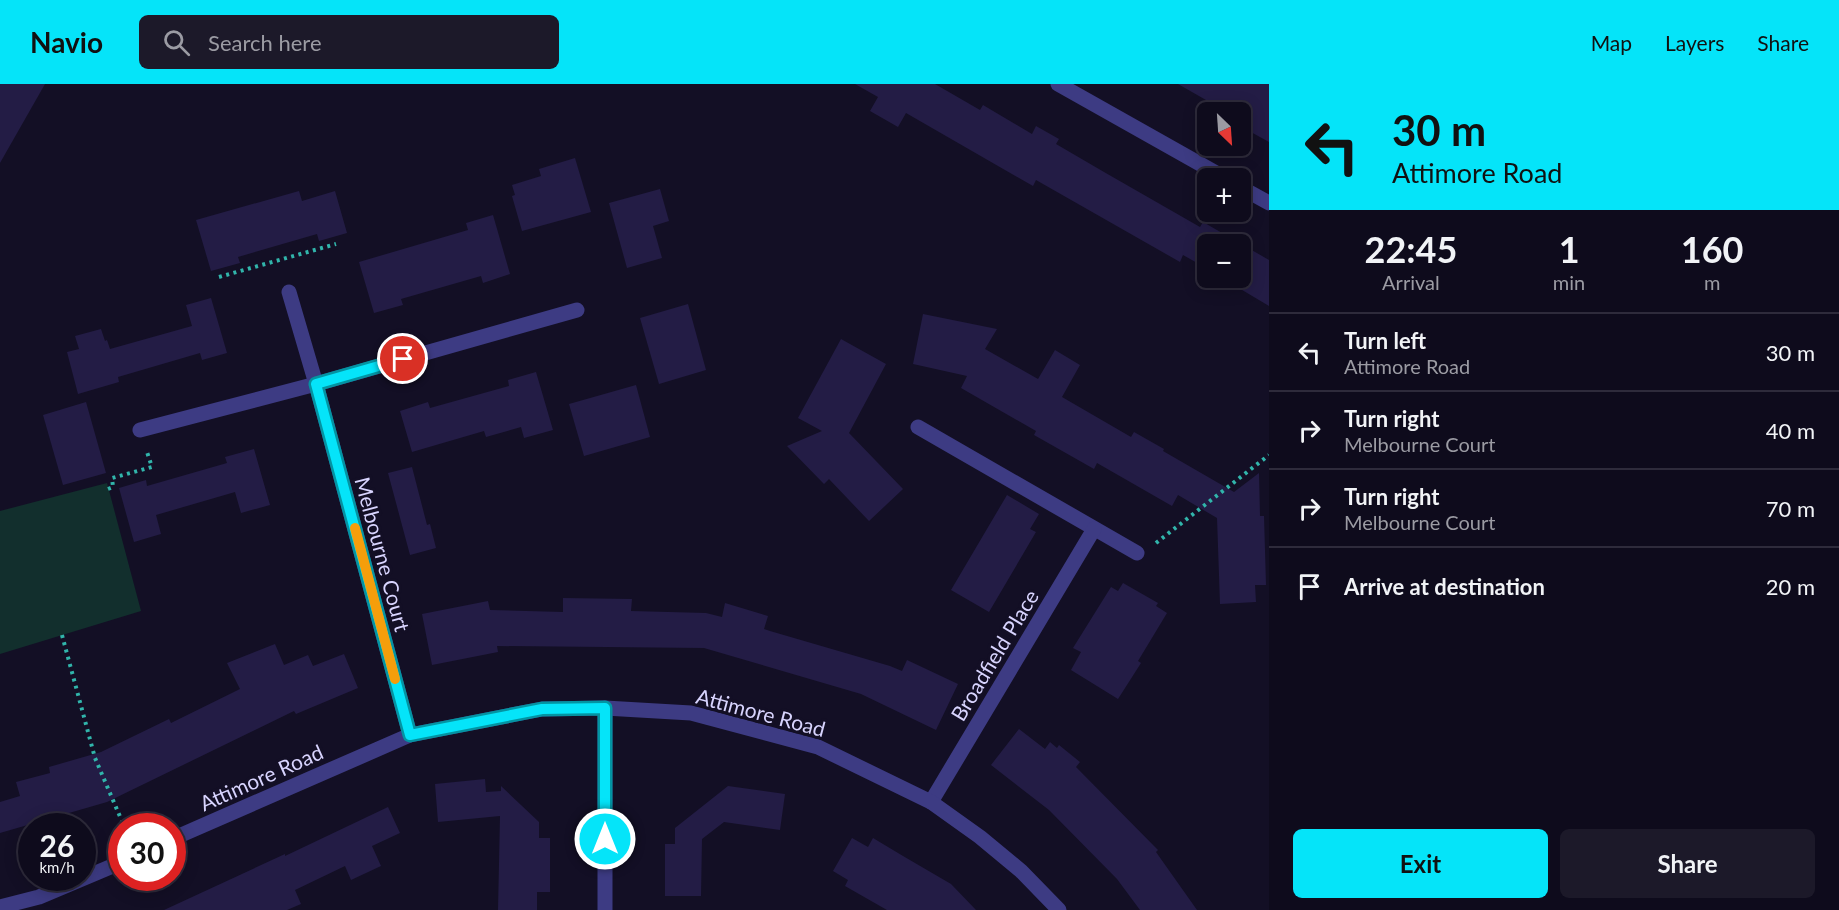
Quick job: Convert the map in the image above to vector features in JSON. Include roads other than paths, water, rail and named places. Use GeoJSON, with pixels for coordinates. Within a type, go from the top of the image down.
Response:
{"type":"FeatureCollection","features":[{"type":"Feature","properties":{"kind":"street"},"geometry":{"type":"LineString","coordinates":[[1058,84],[1207,168]]}},
{"type":"Feature","properties":{"kind":"street"},"geometry":{"type":"LineString","coordinates":[[1251,193],[1269,204]]}},
{"type":"Feature","properties":{"kind":"street","name":"Melbourne Court"},"geometry":{"type":"LineString","coordinates":[[289,292],[316,384],[410,735]]}},
{"type":"Feature","properties":{"kind":"street"},"geometry":{"type":"LineString","coordinates":[[140,430],[316,384],[577,310]]}},
{"type":"Feature","properties":{"kind":"street"},"geometry":{"type":"LineString","coordinates":[[918,427],[1137,553]]}},
{"type":"Feature","properties":{"kind":"street","name":"Broadfield Place"},"geometry":{"type":"LineString","coordinates":[[931,802],[1094,529]]}},
{"type":"Feature","properties":{"kind":"street"},"geometry":{"type":"LineString","coordinates":[[605,708],[605,910]]}},
{"type":"Feature","properties":{"kind":"street","name":"Attimore Road"},"geometry":{"type":"LineString","coordinates":[[186,833],[410,735],[542,709],[605,708],[691,713],[818,747],[931,802],[980,837],[1021,871],[1059,910]]}},
{"type":"Feature","properties":{"kind":"street"},"geometry":{"type":"LineString","coordinates":[[0,907],[41,903],[108,869]]}}]}
